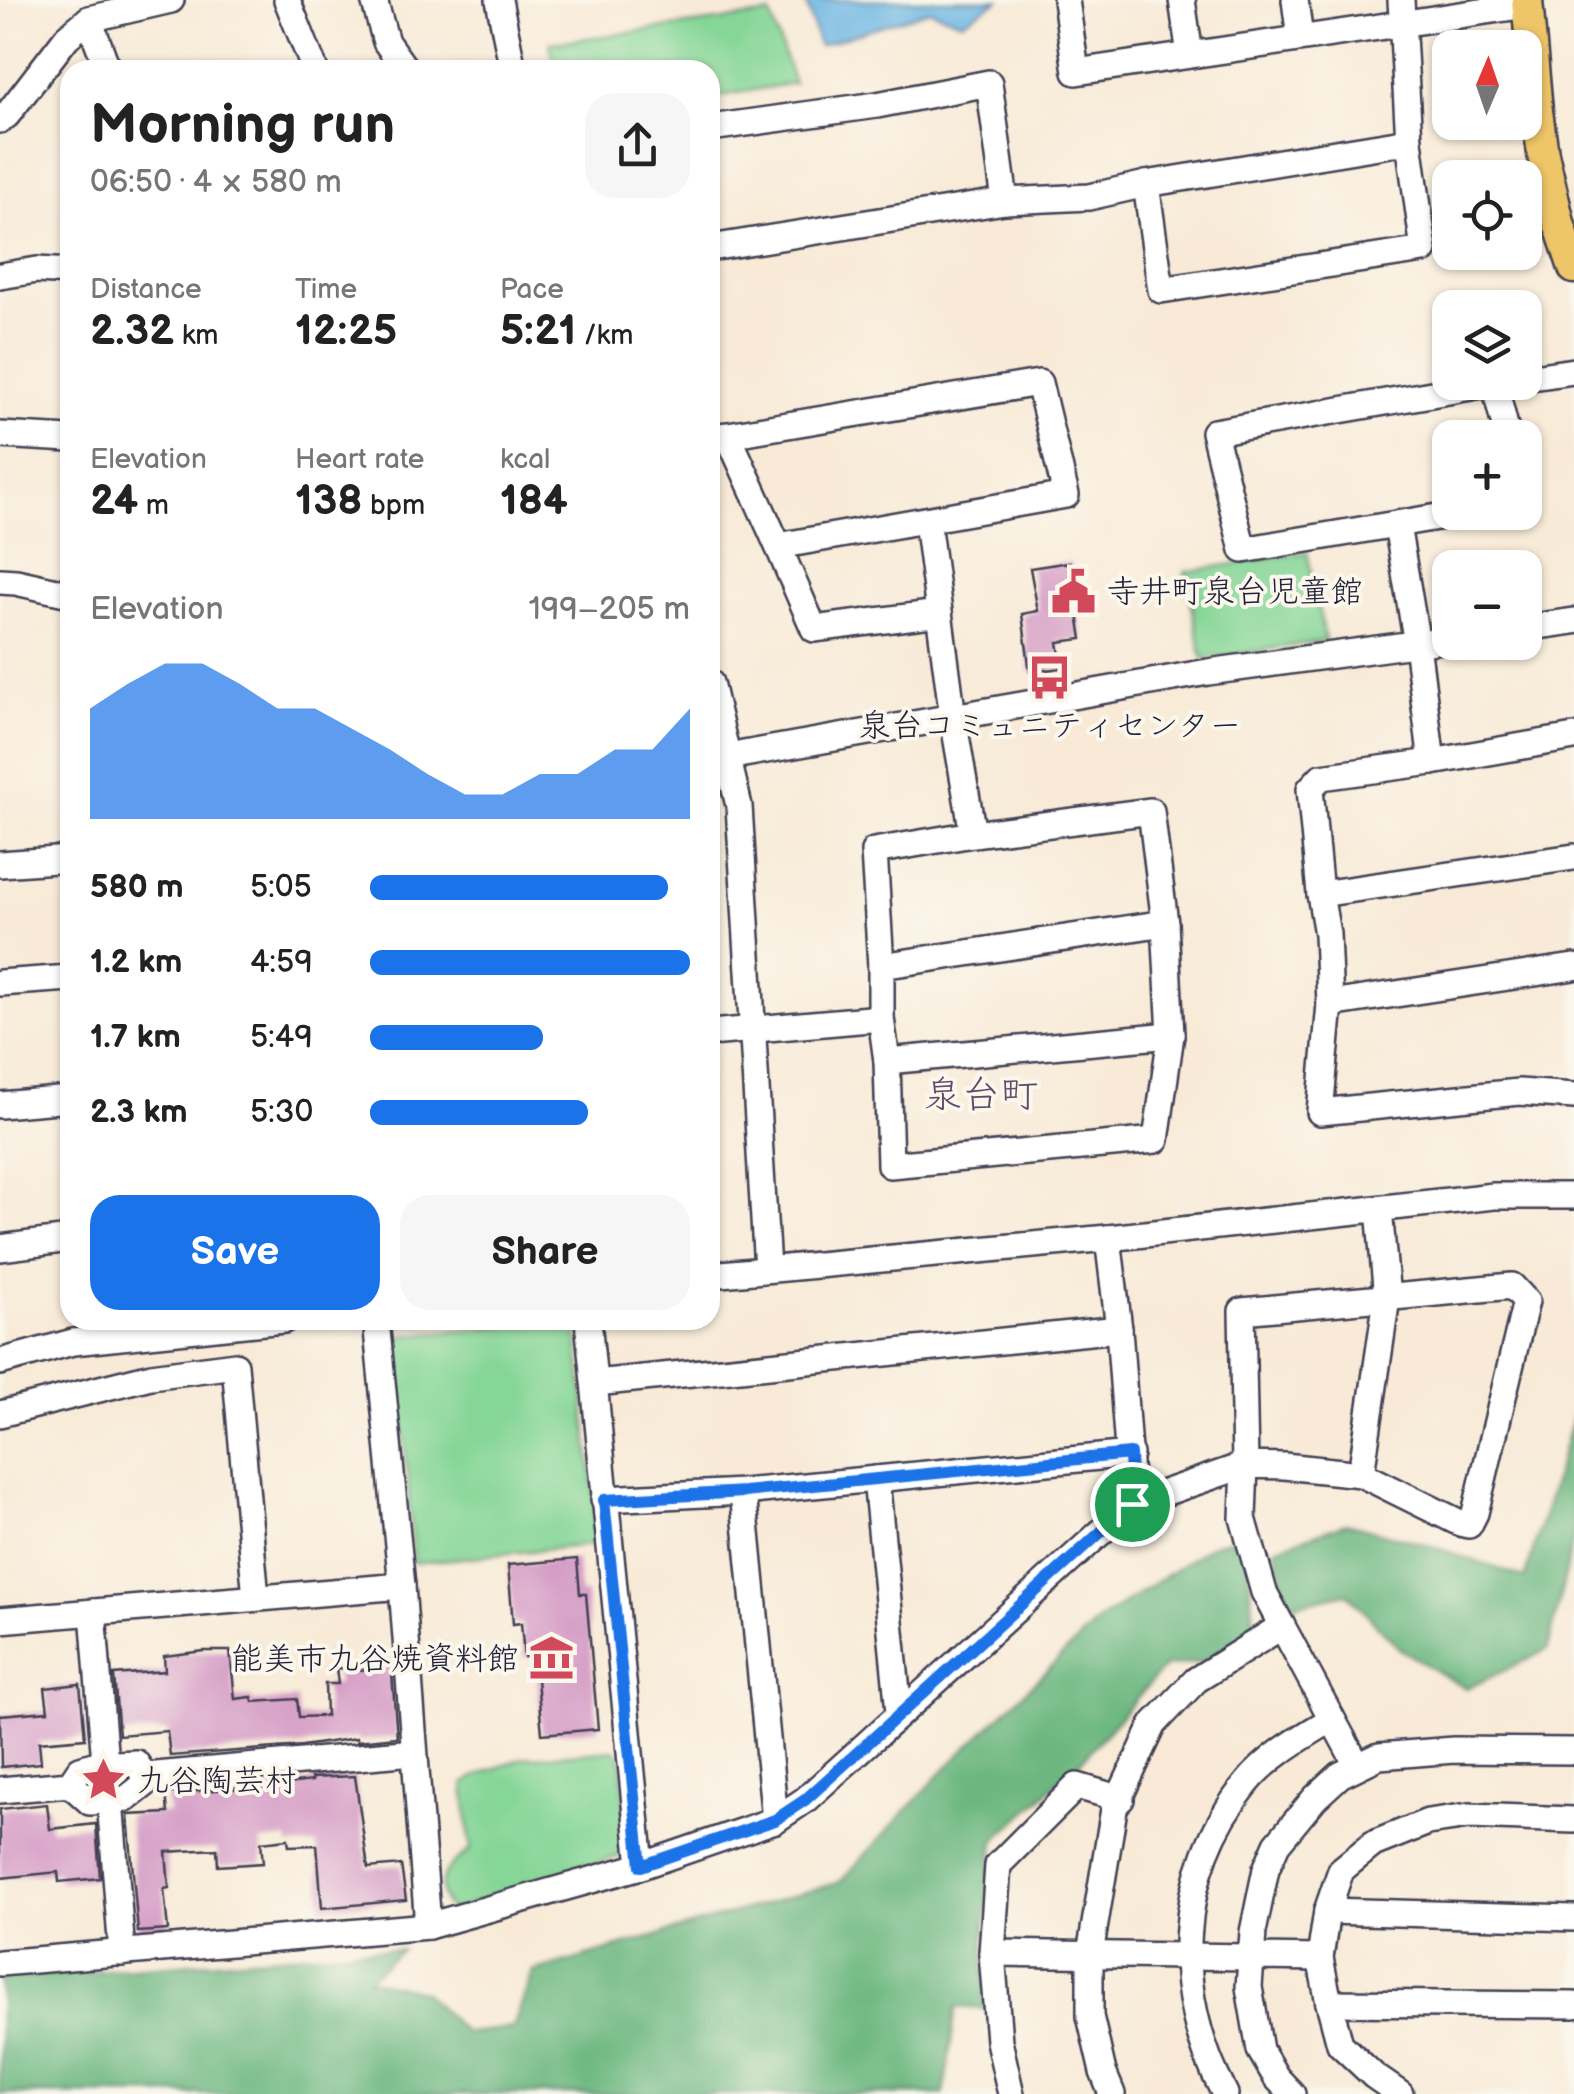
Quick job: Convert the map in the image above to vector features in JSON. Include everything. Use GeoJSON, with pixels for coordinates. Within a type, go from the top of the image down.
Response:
{"type":"FeatureCollection","features":[{"type":"Feature","properties":{"kind":"main road"},"geometry":{"type":"LineString","coordinates":[[1527,2],[1543,154],[1574,268]]}},
{"type":"Feature","properties":{"kind":"street"},"geometry":{"type":"LineString","coordinates":[[0,120],[68,37],[89,19],[170,0]]}},
{"type":"Feature","properties":{"kind":"street"},"geometry":{"type":"LineString","coordinates":[[287,0],[310,60]]}},
{"type":"Feature","properties":{"kind":"street"},"geometry":{"type":"LineString","coordinates":[[374,0],[386,42],[399,60]]}},
{"type":"Feature","properties":{"kind":"street"},"geometry":{"type":"LineString","coordinates":[[499,0],[510,60]]}},
{"type":"Feature","properties":{"kind":"street"},"geometry":{"type":"LineString","coordinates":[[1066,0],[1076,72],[1300,38],[1401,12],[1527,2]]}},
{"type":"Feature","properties":{"kind":"street"},"geometry":{"type":"LineString","coordinates":[[1182,0],[1190,55]]}},
{"type":"Feature","properties":{"kind":"street"},"geometry":{"type":"LineString","coordinates":[[1295,0],[1300,38]]}},
{"type":"Feature","properties":{"kind":"street"},"geometry":{"type":"LineString","coordinates":[[1146,184],[1161,290],[1424,250],[1409,140],[1401,12]]}},
{"type":"Feature","properties":{"kind":"street"},"geometry":{"type":"LineString","coordinates":[[89,19],[104,60]]}},
{"type":"Feature","properties":{"kind":"street"},"geometry":{"type":"LineString","coordinates":[[720,127],[877,105],[990,83],[1005,202]]}},
{"type":"Feature","properties":{"kind":"street"},"geometry":{"type":"LineString","coordinates":[[720,246],[1005,202],[1089,197],[1409,140]]}},
{"type":"Feature","properties":{"kind":"street"},"geometry":{"type":"LineString","coordinates":[[0,276],[38,270],[60,271]]}},
{"type":"Feature","properties":{"kind":"street"},"geometry":{"type":"LineString","coordinates":[[1542,375],[1574,370]]}},
{"type":"Feature","properties":{"kind":"street"},"geometry":{"type":"LineString","coordinates":[[720,436],[1038,383],[1066,495],[778,546]]}},
{"type":"Feature","properties":{"kind":"street"},"geometry":{"type":"LineString","coordinates":[[1432,394],[1214,432],[1242,550],[1432,519]]}},
{"type":"Feature","properties":{"kind":"street"},"geometry":{"type":"LineString","coordinates":[[0,434],[60,438]]}},
{"type":"Feature","properties":{"kind":"street"},"geometry":{"type":"LineString","coordinates":[[720,438],[778,546],[814,629],[939,613]]}},
{"type":"Feature","properties":{"kind":"street"},"geometry":{"type":"LineString","coordinates":[[927,520],[973,834]]}},
{"type":"Feature","properties":{"kind":"street"},"geometry":{"type":"LineString","coordinates":[[1398,525],[1432,762]]}},
{"type":"Feature","properties":{"kind":"street"},"geometry":{"type":"LineString","coordinates":[[0,582],[60,592]]}},
{"type":"Feature","properties":{"kind":"street"},"geometry":{"type":"LineString","coordinates":[[1542,626],[1574,621]]}},
{"type":"Feature","properties":{"kind":"street"},"geometry":{"type":"LineString","coordinates":[[720,758],[1208,672],[1432,642]]}},
{"type":"Feature","properties":{"kind":"street"},"geometry":{"type":"LineString","coordinates":[[1574,737],[1321,777],[1310,790],[1327,934],[1330,1004],[1320,1112],[1519,1092],[1574,1096]]}},
{"type":"Feature","properties":{"kind":"street"},"geometry":{"type":"LineString","coordinates":[[720,760],[739,806],[766,1269]]}},
{"type":"Feature","properties":{"kind":"street"},"geometry":{"type":"LineString","coordinates":[[1151,811],[1165,922],[1171,1034],[1156,1140],[890,1165],[874,851],[973,834],[1151,811]]}},
{"type":"Feature","properties":{"kind":"street"},"geometry":{"type":"LineString","coordinates":[[1320,894],[1574,857]]}},
{"type":"Feature","properties":{"kind":"street"},"geometry":{"type":"LineString","coordinates":[[0,864],[60,860]]}},
{"type":"Feature","properties":{"kind":"street"},"geometry":{"type":"LineString","coordinates":[[881,966],[1165,922]]}},
{"type":"Feature","properties":{"kind":"street"},"geometry":{"type":"LineString","coordinates":[[1330,1004],[1574,967]]}},
{"type":"Feature","properties":{"kind":"street"},"geometry":{"type":"LineString","coordinates":[[0,982],[60,979]]}},
{"type":"Feature","properties":{"kind":"street"},"geometry":{"type":"LineString","coordinates":[[720,1032],[881,1018]]}},
{"type":"Feature","properties":{"kind":"street"},"geometry":{"type":"LineString","coordinates":[[887,1062],[1171,1034]]}},
{"type":"Feature","properties":{"kind":"street"},"geometry":{"type":"LineString","coordinates":[[0,1106],[60,1100]]}},
{"type":"Feature","properties":{"kind":"street"},"geometry":{"type":"LineString","coordinates":[[720,1273],[1108,1238],[1494,1196],[1574,1196]]}},
{"type":"Feature","properties":{"kind":"street"},"geometry":{"type":"LineString","coordinates":[[1361,1474],[1387,1298],[1379,1209]]}},
{"type":"Feature","properties":{"kind":"street"},"geometry":{"type":"LineString","coordinates":[[1108,1238],[1132,1504]]}},
{"type":"Feature","properties":{"kind":"street"},"geometry":{"type":"LineString","coordinates":[[0,1248],[60,1240]]}},
{"type":"Feature","properties":{"kind":"street"},"geometry":{"type":"LineString","coordinates":[[0,1963],[428,1926],[641,1866],[775,1820],[805,1800],[1132,1504],[1245,1465],[1361,1474],[1469,1524],[1475,1513],[1526,1301],[1512,1286],[1242,1311],[1245,1465],[1243,1518],[1264,1592],[1356,1765]]}},
{"type":"Feature","properties":{"kind":"street"},"geometry":{"type":"LineString","coordinates":[[596,1383],[1118,1329]]}},
{"type":"Feature","properties":{"kind":"street"},"geometry":{"type":"LineString","coordinates":[[0,1362],[72,1342],[159,1330]]}},
{"type":"Feature","properties":{"kind":"street"},"geometry":{"type":"LineString","coordinates":[[377,1330],[402,1586],[428,1926]]}},
{"type":"Feature","properties":{"kind":"street"},"geometry":{"type":"LineString","coordinates":[[589,1330],[641,1866]]}},
{"type":"Feature","properties":{"kind":"street"},"geometry":{"type":"LineString","coordinates":[[0,1414],[152,1376],[235,1365],[256,1598]]}},
{"type":"Feature","properties":{"kind":"street"},"geometry":{"type":"LineString","coordinates":[[604,1500],[744,1492],[1130,1454]]}},
{"type":"Feature","properties":{"kind":"street"},"geometry":{"type":"LineString","coordinates":[[876,1479],[899,1712]]}},
{"type":"Feature","properties":{"kind":"street"},"geometry":{"type":"LineString","coordinates":[[744,1492],[775,1820]]}},
{"type":"Feature","properties":{"kind":"street"},"geometry":{"type":"LineString","coordinates":[[0,1620],[402,1586]]}},
{"type":"Feature","properties":{"kind":"street"},"geometry":{"type":"LineString","coordinates":[[93,1612],[106,1764]]}},
{"type":"Feature","properties":{"kind":"street"},"geometry":{"type":"LineString","coordinates":[[1112,2094],[1090,2016],[1090,1954],[1114,1810],[1154,1724],[1196,1680],[1282,1626]]}},
{"type":"Feature","properties":{"kind":"street"},"geometry":{"type":"LineString","coordinates":[[1225,2094],[1213,2072],[1193,2007],[1186,1956],[1188,1918],[1202,1868],[1219,1822],[1249,1780],[1289,1745],[1332,1719]]}},
{"type":"Feature","properties":{"kind":"street"},"geometry":{"type":"LineString","coordinates":[[1292,2094],[1260,2050],[1249,1987],[1251,1957],[1266,1869],[1277,1844],[1314,1798],[1340,1775],[1379,1756],[1454,1750],[1574,1751]]}},
{"type":"Feature","properties":{"kind":"street"},"geometry":{"type":"LineString","coordinates":[[145,1776],[414,1752]]}},
{"type":"Feature","properties":{"kind":"street"},"geometry":{"type":"LineString","coordinates":[[0,1790],[70,1784],[90,1802],[126,1799],[144,1785],[145,1776],[136,1763],[106,1764],[80,1769],[70,1784]]}},
{"type":"Feature","properties":{"kind":"street"},"geometry":{"type":"LineString","coordinates":[[1011,2094],[999,2041],[992,1953],[998,1865],[1077,1786],[1121,1798]]}},
{"type":"Feature","properties":{"kind":"street"},"geometry":{"type":"LineString","coordinates":[[110,1800],[122,1953]]}},
{"type":"Feature","properties":{"kind":"street"},"geometry":{"type":"LineString","coordinates":[[1400,2094],[1340,2044],[1328,2003],[1320,1958],[1327,1911],[1341,1870],[1373,1844],[1428,1822],[1469,1816],[1574,1820]]}},
{"type":"Feature","properties":{"kind":"street"},"geometry":{"type":"LineString","coordinates":[[1327,1911],[1574,1918]]}},
{"type":"Feature","properties":{"kind":"street"},"geometry":{"type":"LineString","coordinates":[[992,1953],[1320,1958]]}},
{"type":"Feature","properties":{"kind":"street"},"geometry":{"type":"LineString","coordinates":[[1328,2003],[1574,2005]]}},
{"type":"Feature","properties":{"kind":"green space"},"geometry":{"type":"Polygon","coordinates":[[[770,14],[794,83],[720,96],[720,60],[553,60],[550,43],[770,14]]]}},
{"type":"Feature","properties":{"kind":"green space"},"geometry":{"type":"Polygon","coordinates":[[[1307,552],[1325,641],[1203,659],[1185,572],[1307,552]]]}},
{"type":"Feature","properties":{"kind":"green space"},"geometry":{"type":"Polygon","coordinates":[[[462,1330],[577,1330],[599,1544],[414,1563],[397,1342],[401,1336],[462,1330]]]}},
{"type":"Feature","properties":{"kind":"green space"},"geometry":{"type":"Polygon","coordinates":[[[1574,1413],[1574,1536],[1548,1649],[1466,1689],[1400,1649],[1347,1593],[1287,1606],[1275,1548],[1346,1523],[1428,1545],[1525,1578],[1574,1413]]]}},
{"type":"Feature","properties":{"kind":"green space"},"geometry":{"type":"Polygon","coordinates":[[[1245,1536],[1255,1629],[1202,1662],[1164,1667],[1080,1762],[994,1841],[984,1941],[985,2009],[956,2007],[944,2094],[0,2094],[0,1979],[363,1949],[401,1950],[368,1979],[422,1991],[465,2033],[513,2028],[533,1972],[840,1882],[941,1773],[1098,1621],[1213,1544],[1245,1536]]]}},
{"type":"Feature","properties":{"kind":"green space"},"geometry":{"type":"Polygon","coordinates":[[[615,1750],[621,1756],[629,1853],[450,1911],[442,1881],[451,1866],[471,1849],[464,1784],[522,1758],[615,1750]]]}},
{"type":"Feature","properties":{"kind":"water"},"geometry":{"type":"Polygon","coordinates":[[[805,0],[999,0],[962,22],[930,10],[819,46],[805,0]]]}},
{"type":"Feature","properties":{"kind":"building"},"geometry":{"type":"Polygon","coordinates":[[[1070,562],[1082,639],[1058,642],[1062,668],[1030,672],[1022,614],[1038,611],[1030,568],[1070,562]]]}},
{"type":"Feature","properties":{"kind":"building"},"geometry":{"type":"Polygon","coordinates":[[[577,1559],[580,1594],[586,1594],[598,1729],[542,1734],[535,1657],[524,1657],[521,1623],[513,1624],[508,1565],[577,1559]]]}},
{"type":"Feature","properties":{"kind":"building"},"geometry":{"type":"Polygon","coordinates":[[[230,1651],[235,1699],[297,1699],[299,1717],[326,1716],[325,1684],[338,1684],[336,1668],[367,1670],[366,1663],[391,1661],[397,1737],[170,1756],[167,1731],[119,1735],[114,1675],[165,1671],[164,1656],[230,1651]]]}},
{"type":"Feature","properties":{"kind":"building"},"geometry":{"type":"Polygon","coordinates":[[[80,1684],[85,1738],[39,1742],[41,1763],[1,1767],[0,1715],[48,1711],[45,1688],[80,1684]]]}},
{"type":"Feature","properties":{"kind":"building"},"geometry":{"type":"Polygon","coordinates":[[[355,1776],[368,1868],[401,1865],[406,1900],[322,1908],[317,1845],[289,1846],[288,1839],[261,1842],[263,1863],[218,1866],[217,1849],[166,1852],[168,1930],[138,1932],[128,1815],[168,1813],[166,1793],[355,1776]]]}},
{"type":"Feature","properties":{"kind":"building"},"geometry":{"type":"Polygon","coordinates":[[[47,1804],[50,1829],[96,1824],[100,1878],[59,1882],[58,1872],[0,1878],[0,1809],[47,1804]]]}},
{"type":"Feature","properties":{"kind":"place","name":"寺井町泉台児童館"},"geometry":{"type":"Point","coordinates":[1074,591]}},
{"type":"Feature","properties":{"kind":"place","name":"泉台コミュニティセンター"},"geometry":{"type":"Point","coordinates":[1050,677]}},
{"type":"Feature","properties":{"kind":"place","name":"能美市九谷焼資料館"},"geometry":{"type":"Point","coordinates":[552,1658]}},
{"type":"Feature","properties":{"kind":"place","name":"九谷陶芸村"},"geometry":{"type":"Point","coordinates":[104,1780]}},
{"type":"Feature","properties":{"kind":"district","name":"泉台町"},"geometry":{"type":"Point","coordinates":[981,1094]}},
{"type":"Feature","properties":{"kind":"route"},"geometry":{"type":"LineString","coordinates":[[1130,1454],[1132,1504],[805,1800],[775,1820],[641,1866],[604,1500],[744,1492],[1130,1454]]}}]}
